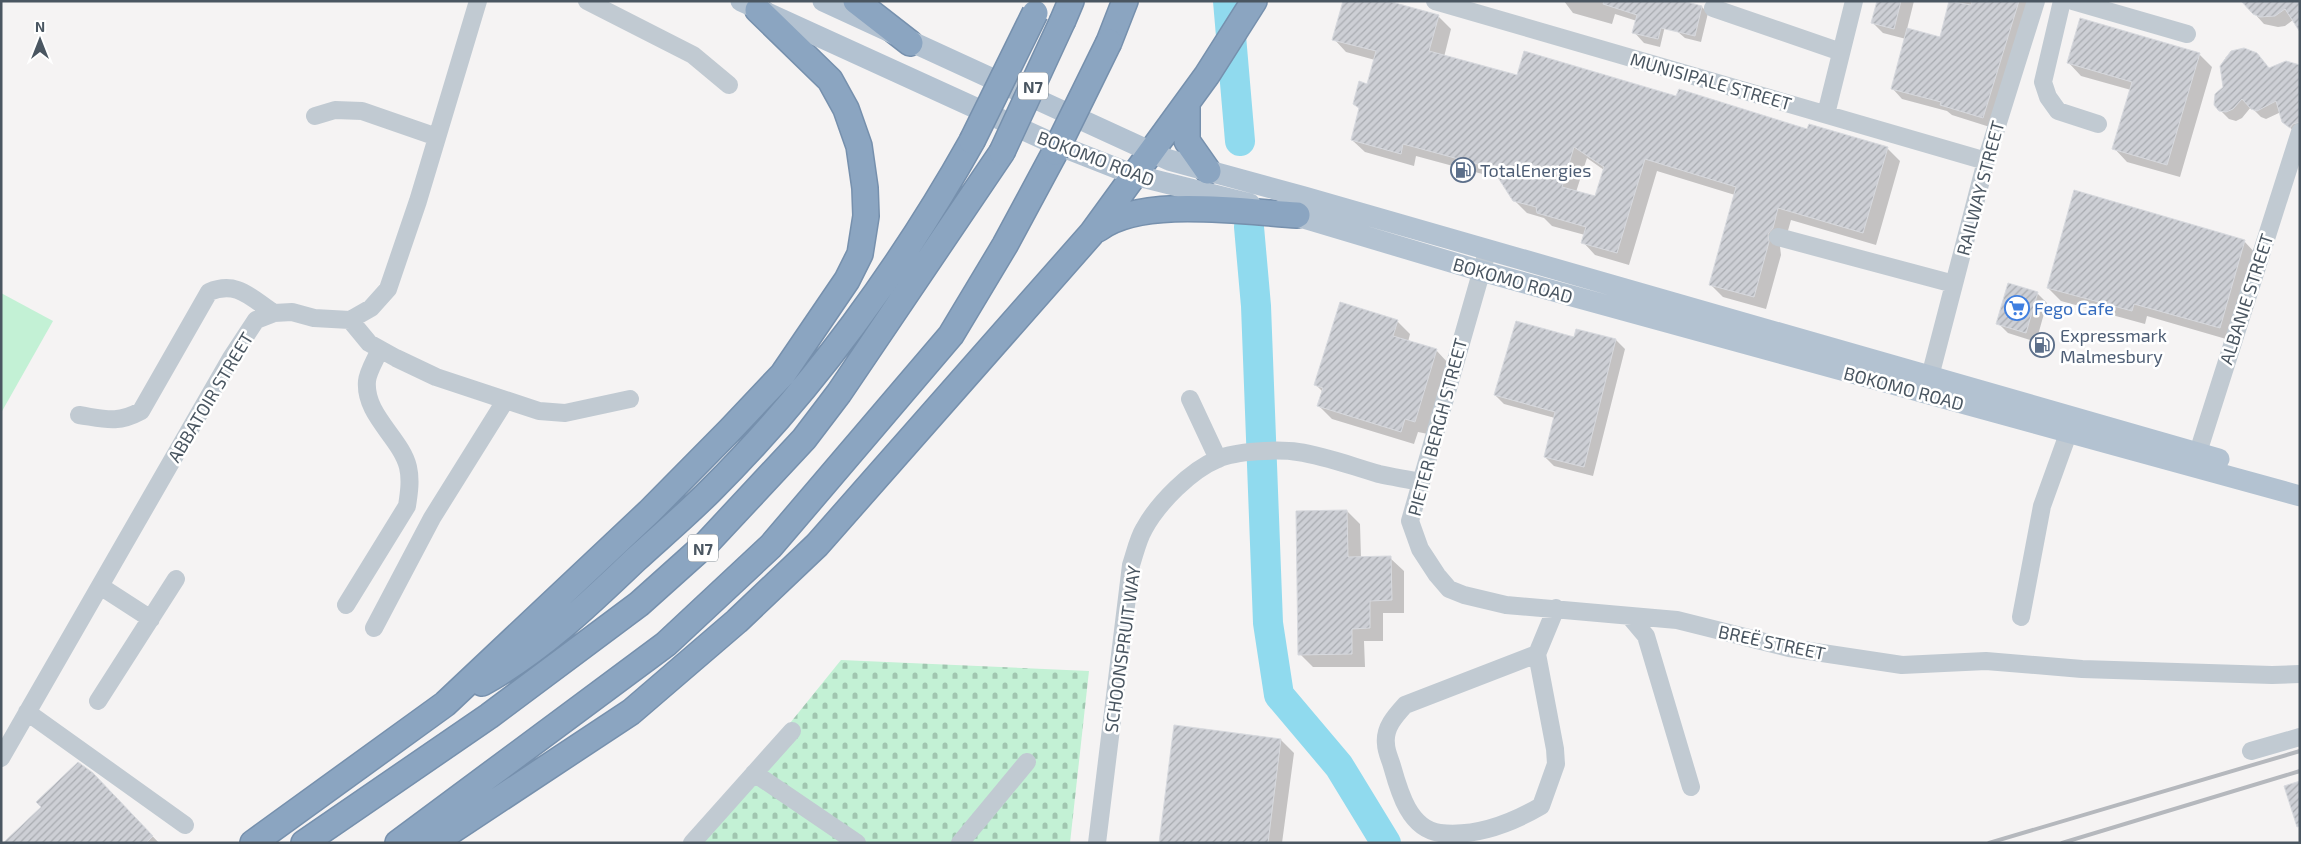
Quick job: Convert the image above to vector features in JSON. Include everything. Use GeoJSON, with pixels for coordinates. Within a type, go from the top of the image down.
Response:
{"type":"FeatureCollection","features":[{"type":"Feature","properties":{"kind":"highway"},"geometry":{"type":"LineString","coordinates":[[856,1],[910,43]]}},
{"type":"Feature","properties":{"kind":"highway","name":"N7"},"geometry":{"type":"LineString","coordinates":[[398,843],[666,644],[771,546],[951,335],[1005,245],[1055,152],[1109,42],[1125,1]]}},
{"type":"Feature","properties":{"kind":"highway"},"geometry":{"type":"LineString","coordinates":[[433,843],[631,712],[737,622],[817,545],[1092,233],[1186,102],[1208,75],[1254,1]]}},
{"type":"Feature","properties":{"kind":"highway"},"geometry":{"type":"LineString","coordinates":[[445,704],[649,512],[783,374],[847,280],[860,254],[866,216],[865,188],[859,146],[846,109],[830,80],[820,69],[749,4]]}},
{"type":"Feature","properties":{"kind":"highway"},"geometry":{"type":"LineString","coordinates":[[253,843],[445,704],[505,671],[577,614],[711,491],[791,403],[868,305],[938,201],[972,140],[1036,7]]}},
{"type":"Feature","properties":{"kind":"highway","name":"N7"},"geometry":{"type":"LineString","coordinates":[[304,843],[489,716],[639,604],[706,544],[804,439],[844,385],[1002,152],[1067,10]]}},
{"type":"Feature","properties":{"kind":"highway"},"geometry":{"type":"LineString","coordinates":[[1186,102],[1188,140],[1208,171]]}},
{"type":"Feature","properties":{"kind":"highway"},"geometry":{"type":"LineString","coordinates":[[1092,233],[1116,218],[1141,212],[1172,208],[1296,215]]}},
{"type":"Feature","properties":{"kind":"main road","name":"BOKOMO ROAD"},"geometry":{"type":"LineString","coordinates":[[823,1],[910,43],[1150,152],[1208,171],[1488,249],[1928,385]]}},
{"type":"Feature","properties":{"kind":"main road","name":"BOKOMO ROAD"},"geometry":{"type":"LineString","coordinates":[[749,4],[1050,142],[1134,176],[1296,215],[1481,271],[1928,385],[2195,460],[2300,496]]}},
{"type":"Feature","properties":{"kind":"main road","name":"BOKOMO ROAD"},"geometry":{"type":"LineString","coordinates":[[2195,460],[2300,482]]}},
{"type":"Feature","properties":{"kind":"street"},"geometry":{"type":"LineString","coordinates":[[79,415],[110,420],[127,419],[141,411],[209,292],[222,286],[234,288],[274,313],[292,312],[314,318],[350,320],[371,308],[388,289],[418,201],[478,1]]}},
{"type":"Feature","properties":{"kind":"street"},"geometry":{"type":"LineString","coordinates":[[587,1],[692,54],[729,85]]}},
{"type":"Feature","properties":{"kind":"street","name":"MUNISIPALE STREET"},"geometry":{"type":"LineString","coordinates":[[1435,1],[1986,161]]}},
{"type":"Feature","properties":{"kind":"street"},"geometry":{"type":"LineString","coordinates":[[1826,114],[1854,1]]}},
{"type":"Feature","properties":{"kind":"street","name":"RAILWAY STREET"},"geometry":{"type":"LineString","coordinates":[[1928,385],[1986,161],[2036,1]]}},
{"type":"Feature","properties":{"kind":"street"},"geometry":{"type":"LineString","coordinates":[[2062,1],[2042,82],[2048,97],[2058,111],[2098,124]]}},
{"type":"Feature","properties":{"kind":"street"},"geometry":{"type":"LineString","coordinates":[[2073,1],[2187,34]]}},
{"type":"Feature","properties":{"kind":"street"},"geometry":{"type":"LineString","coordinates":[[1713,8],[1842,52]]}},
{"type":"Feature","properties":{"kind":"street"},"geometry":{"type":"LineString","coordinates":[[315,116],[335,110],[362,111],[437,138]]}},
{"type":"Feature","properties":{"kind":"street","name":"ALBANIE STREET"},"geometry":{"type":"LineString","coordinates":[[2195,460],[2300,132]]}},
{"type":"Feature","properties":{"kind":"street"},"geometry":{"type":"LineString","coordinates":[[1778,237],[1954,284]]}},
{"type":"Feature","properties":{"kind":"street","name":"PIETER BERGH STREET"},"geometry":{"type":"LineString","coordinates":[[1464,595],[1449,589],[1437,576],[1420,548],[1410,521],[1488,249]]}},
{"type":"Feature","properties":{"kind":"street","name":"ABBATOIR STREET"},"geometry":{"type":"LineString","coordinates":[[1,758],[231,358],[256,320],[274,313]]}},
{"type":"Feature","properties":{"kind":"street"},"geometry":{"type":"LineString","coordinates":[[350,320],[369,343],[436,377],[539,411],[565,413],[630,399]]}},
{"type":"Feature","properties":{"kind":"street"},"geometry":{"type":"LineString","coordinates":[[346,605],[407,506],[410,488],[408,467],[396,444],[381,422],[370,399],[367,381],[380,349]]}},
{"type":"Feature","properties":{"kind":"street"},"geometry":{"type":"LineString","coordinates":[[1190,399],[1218,459]]}},
{"type":"Feature","properties":{"kind":"street"},"geometry":{"type":"LineString","coordinates":[[374,628],[432,518],[505,401]]}},
{"type":"Feature","properties":{"kind":"street"},"geometry":{"type":"LineString","coordinates":[[2021,617],[2042,506],[2071,425]]}},
{"type":"Feature","properties":{"kind":"street","name":"SCHOONSPRUIT WAY"},"geometry":{"type":"LineString","coordinates":[[1096,843],[1131,565],[1143,530],[1160,506],[1182,483],[1218,459],[1240,453],[1295,451],[1330,458],[1379,474],[1420,482]]}},
{"type":"Feature","properties":{"kind":"street"},"geometry":{"type":"LineString","coordinates":[[98,701],[176,579]]}},
{"type":"Feature","properties":{"kind":"street"},"geometry":{"type":"LineString","coordinates":[[100,586],[151,619]]}},
{"type":"Feature","properties":{"kind":"street","name":"BREË STREET"},"geometry":{"type":"LineString","coordinates":[[1464,595],[1506,605],[1677,620],[1789,648],[1902,665],[1986,661],[2082,669],[2272,675],[2300,674]]}},
{"type":"Feature","properties":{"kind":"street"},"geometry":{"type":"LineString","coordinates":[[1537,654],[1405,705],[1391,720],[1385,744],[1400,795],[1417,822],[1438,833],[1477,832],[1515,821],[1541,806],[1556,764],[1556,749],[1537,654],[1556,608]]}},
{"type":"Feature","properties":{"kind":"street"},"geometry":{"type":"LineString","coordinates":[[1630,617],[1646,636],[1691,787]]}},
{"type":"Feature","properties":{"kind":"street"},"geometry":{"type":"LineString","coordinates":[[27,712],[185,824]]}},
{"type":"Feature","properties":{"kind":"street"},"geometry":{"type":"LineString","coordinates":[[692,843],[792,730]]}},
{"type":"Feature","properties":{"kind":"street"},"geometry":{"type":"LineString","coordinates":[[2251,751],[2300,737]]}},
{"type":"Feature","properties":{"kind":"street"},"geometry":{"type":"LineString","coordinates":[[960,843],[1027,762]]}},
{"type":"Feature","properties":{"kind":"street"},"geometry":{"type":"LineString","coordinates":[[754,773],[857,843]]}},
{"type":"Feature","properties":{"kind":"green space"},"geometry":{"type":"Polygon","coordinates":[[[1,293],[53,321],[1,413],[1,293]]]}},
{"type":"Feature","properties":{"kind":"green space"},"geometry":{"type":"Polygon","coordinates":[[[841,660],[1089,671],[1070,843],[693,843],[841,660]]]}},
{"type":"Feature","properties":{"kind":"building"},"geometry":{"type":"Polygon","coordinates":[[[1343,1],[1388,1],[1439,15],[1429,51],[1517,75],[1524,51],[1676,96],[1679,89],[1807,129],[1809,124],[1888,147],[1863,233],[1778,208],[1773,228],[1768,234],[1769,242],[1754,297],[1709,285],[1736,187],[1645,159],[1617,253],[1581,243],[1586,227],[1537,213],[1536,207],[1513,201],[1492,168],[1403,144],[1401,154],[1351,140],[1359,108],[1353,104],[1359,81],[1367,84],[1376,51],[1332,40],[1343,1]],[[1574,147],[1562,187],[1595,196],[1604,167],[1574,147]]]}},
{"type":"Feature","properties":{"kind":"building"},"geometry":{"type":"Polygon","coordinates":[[[1604,1],[1683,1],[1702,6],[1695,36],[1661,28],[1658,39],[1632,33],[1637,15],[1603,4],[1604,1]]]}},
{"type":"Feature","properties":{"kind":"building"},"geometry":{"type":"Polygon","coordinates":[[[1877,1],[1901,1],[1894,29],[1871,23],[1877,1]]]}},
{"type":"Feature","properties":{"kind":"building"},"geometry":{"type":"Polygon","coordinates":[[[1949,1],[1971,5],[1972,1],[2019,1],[1983,118],[1940,105],[1941,102],[1891,89],[1907,28],[1940,37],[1949,1]]]}},
{"type":"Feature","properties":{"kind":"building"},"geometry":{"type":"Polygon","coordinates":[[[2241,1],[2300,1],[2300,32],[2285,9],[2275,16],[2260,17],[2253,14],[2241,1]]]}},
{"type":"Feature","properties":{"kind":"building"},"geometry":{"type":"Polygon","coordinates":[[[2080,18],[2200,53],[2167,165],[2112,149],[2132,82],[2067,63],[2080,18]]]}},
{"type":"Feature","properties":{"kind":"building"},"geometry":{"type":"Polygon","coordinates":[[[2244,48],[2257,53],[2269,68],[2286,61],[2300,65],[2300,122],[2293,124],[2290,128],[2282,122],[2276,101],[2257,111],[2251,109],[2242,99],[2233,109],[2226,112],[2219,111],[2214,105],[2215,94],[2223,87],[2220,66],[2231,51],[2244,48]]]}},
{"type":"Feature","properties":{"kind":"building"},"geometry":{"type":"Polygon","coordinates":[[[2074,190],[2245,240],[2220,328],[2134,304],[2132,311],[2047,288],[2074,190]]]}},
{"type":"Feature","properties":{"kind":"building","name":"Fego Cafe"},"geometry":{"type":"Polygon","coordinates":[[[2008,283],[2038,292],[2026,333],[1996,324],[2008,283]]]}},
{"type":"Feature","properties":{"kind":"building"},"geometry":{"type":"Polygon","coordinates":[[[1340,302],[1398,320],[1393,336],[1437,349],[1415,422],[1405,419],[1401,432],[1317,406],[1323,388],[1314,385],[1340,302]]]}},
{"type":"Feature","properties":{"kind":"building"},"geometry":{"type":"Polygon","coordinates":[[[1516,321],[1574,337],[1576,329],[1616,339],[1584,467],[1544,457],[1555,412],[1494,395],[1516,321]]]}},
{"type":"Feature","properties":{"kind":"building"},"geometry":{"type":"Polygon","coordinates":[[[1347,510],[1348,557],[1391,556],[1392,600],[1370,601],[1370,628],[1352,629],[1352,654],[1298,655],[1296,511],[1347,510]]]}},
{"type":"Feature","properties":{"kind":"building"},"geometry":{"type":"Polygon","coordinates":[[[1174,725],[1281,739],[1268,843],[1159,843],[1174,725]]]}},
{"type":"Feature","properties":{"kind":"building"},"geometry":{"type":"Polygon","coordinates":[[[78,762],[93,773],[153,836],[146,843],[3,843],[41,807],[36,802],[78,762]]]}},
{"type":"Feature","properties":{"kind":"building"},"geometry":{"type":"Polygon","coordinates":[[[2300,781],[2300,826],[2297,827],[2284,786],[2300,781]]]}},
{"type":"Feature","properties":{"kind":"waterway"},"geometry":{"type":"LineString","coordinates":[[1228,1],[1240,141]]}},
{"type":"Feature","properties":{"kind":"waterway"},"geometry":{"type":"LineString","coordinates":[[1249,227],[1256,306],[1268,623],[1279,695],[1339,766],[1386,843]]}},
{"type":"Feature","properties":{"kind":"railway"},"geometry":{"type":"LineString","coordinates":[[1989,843],[2300,751]]}},
{"type":"Feature","properties":{"kind":"railway"},"geometry":{"type":"LineString","coordinates":[[2062,843],[2300,771]]}},
{"type":"Feature","properties":{"kind":"place","name":"TotalEnergies"},"geometry":{"type":"Point","coordinates":[1463,170]}},
{"type":"Feature","properties":{"kind":"place","name":"Fego Cafe"},"geometry":{"type":"Point","coordinates":[2017,308]}},
{"type":"Feature","properties":{"kind":"place","name":"Expressmark Malmesbury"},"geometry":{"type":"Point","coordinates":[2042,345]}}]}
